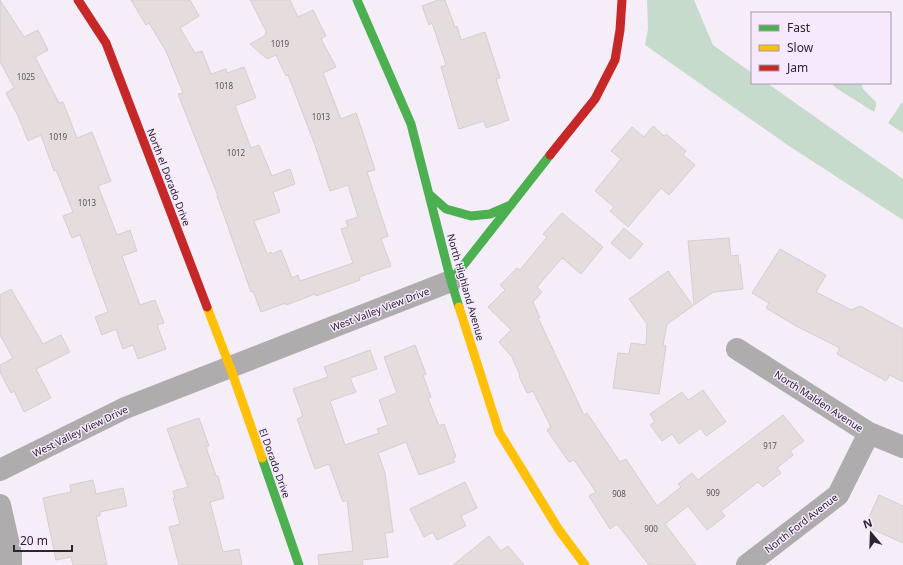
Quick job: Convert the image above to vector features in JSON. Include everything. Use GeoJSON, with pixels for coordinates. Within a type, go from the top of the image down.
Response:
{"type":"FeatureCollection","features":[{"type":"Feature","properties":{"kind":"street","name":"North el Dorado Drive"},"geometry":{"type":"LineString","coordinates":[[78,0],[106,43],[230,368]]}},
{"type":"Feature","properties":{"kind":"street","name":"North Highland Avenue"},"geometry":{"type":"LineString","coordinates":[[357,0],[411,124],[451,281],[499,432],[559,530],[585,565]]}},
{"type":"Feature","properties":{"kind":"street"},"geometry":{"type":"LineString","coordinates":[[451,281],[595,99],[615,60],[620,30],[622,0]]}},
{"type":"Feature","properties":{"kind":"street"},"geometry":{"type":"LineString","coordinates":[[429,194],[446,209],[471,216],[490,214],[511,205]]}},
{"type":"Feature","properties":{"kind":"street","name":"West Valley View Drive"},"geometry":{"type":"LineString","coordinates":[[0,470],[125,408],[451,281]]}},
{"type":"Feature","properties":{"kind":"street","name":"North Malden Avenue"},"geometry":{"type":"LineString","coordinates":[[737,349],[869,433],[903,447]]}},
{"type":"Feature","properties":{"kind":"street","name":"El Dorado Drive"},"geometry":{"type":"LineString","coordinates":[[230,368],[299,565]]}},
{"type":"Feature","properties":{"kind":"street","name":"North Ford Avenue"},"geometry":{"type":"LineString","coordinates":[[747,565],[838,495],[869,433]]}},
{"type":"Feature","properties":{"kind":"street"},"geometry":{"type":"LineString","coordinates":[[0,505],[11,554],[11,565]]}},
{"type":"Feature","properties":{"kind":"green space"},"geometry":{"type":"Polygon","coordinates":[[[647,0],[694,0],[713,45],[751,72],[751,84],[768,84],[903,179],[903,220],[789,146],[645,45],[648,29],[647,0]]]}},
{"type":"Feature","properties":{"kind":"green space"},"geometry":{"type":"Polygon","coordinates":[[[832,84],[861,84],[863,89],[876,102],[874,112],[832,84]]]}},
{"type":"Feature","properties":{"kind":"green space"},"geometry":{"type":"Polygon","coordinates":[[[902,102],[903,103],[903,133],[888,123],[902,102]]]}},
{"type":"Feature","properties":{"kind":"building"},"geometry":{"type":"Polygon","coordinates":[[[0,0],[24,37],[38,30],[48,50],[35,57],[59,103],[63,102],[77,138],[92,132],[111,181],[98,186],[117,235],[130,230],[137,251],[122,256],[140,305],[155,300],[164,323],[157,325],[166,349],[138,359],[133,345],[123,349],[116,329],[102,335],[95,317],[108,312],[80,235],[72,238],[63,216],[73,212],[56,170],[54,171],[41,135],[28,141],[18,116],[6,93],[14,88],[0,61],[0,0]]]}},
{"type":"Feature","properties":{"kind":"building"},"geometry":{"type":"Polygon","coordinates":[[[131,0],[190,0],[199,16],[180,28],[195,53],[202,51],[211,74],[226,69],[227,73],[244,67],[256,98],[235,106],[251,148],[259,145],[272,176],[290,169],[295,184],[273,192],[280,212],[254,221],[267,254],[271,252],[272,254],[281,250],[292,278],[298,275],[300,281],[353,263],[341,229],[348,227],[346,221],[358,217],[348,185],[330,191],[315,145],[288,75],[286,76],[276,55],[267,59],[250,44],[267,33],[250,0],[290,0],[298,17],[313,10],[326,36],[321,39],[336,67],[323,73],[341,119],[356,113],[375,170],[367,172],[388,236],[381,239],[391,266],[359,277],[360,280],[316,296],[315,294],[286,305],[286,303],[261,312],[253,291],[251,292],[218,196],[178,94],[183,93],[166,51],[149,23],[146,25],[131,0]]]}},
{"type":"Feature","properties":{"kind":"building"},"geometry":{"type":"Polygon","coordinates":[[[438,0],[445,0],[455,27],[457,26],[461,40],[485,32],[500,78],[496,79],[509,120],[486,128],[484,121],[459,129],[441,67],[446,65],[432,23],[429,25],[422,6],[438,0]]]}},
{"type":"Feature","properties":{"kind":"building"},"geometry":{"type":"Polygon","coordinates":[[[653,126],[664,136],[666,134],[686,151],[683,155],[695,165],[669,195],[661,188],[628,227],[610,211],[614,207],[595,191],[621,159],[611,151],[632,127],[644,137],[653,126]]]}},
{"type":"Feature","properties":{"kind":"building"},"geometry":{"type":"Polygon","coordinates":[[[562,213],[603,247],[581,274],[562,258],[537,287],[542,292],[533,302],[540,318],[538,318],[584,415],[587,413],[620,462],[626,459],[657,506],[681,487],[678,484],[692,473],[698,480],[783,415],[804,441],[790,451],[793,455],[777,468],[781,473],[763,487],[758,482],[721,511],[725,516],[707,530],[688,506],[665,524],[696,565],[649,565],[617,524],[610,529],[589,496],[596,492],[574,460],[569,462],[547,430],[551,427],[533,391],[527,393],[512,357],[499,342],[511,330],[488,307],[505,290],[500,285],[517,268],[520,270],[547,237],[543,234],[562,213]]]}},
{"type":"Feature","properties":{"kind":"building"},"geometry":{"type":"Polygon","coordinates":[[[624,228],[643,244],[630,259],[611,243],[624,228]]]}},
{"type":"Feature","properties":{"kind":"building"},"geometry":{"type":"Polygon","coordinates":[[[729,238],[731,256],[738,255],[743,289],[713,292],[694,305],[688,241],[729,238]]]}},
{"type":"Feature","properties":{"kind":"building"},"geometry":{"type":"Polygon","coordinates":[[[780,249],[826,275],[816,292],[851,310],[860,306],[903,329],[903,382],[890,375],[886,381],[837,354],[840,348],[796,326],[766,308],[769,303],[752,293],[780,249]]]}},
{"type":"Feature","properties":{"kind":"building"},"geometry":{"type":"Polygon","coordinates":[[[668,271],[693,306],[667,324],[663,345],[666,346],[659,394],[613,388],[618,353],[629,354],[631,343],[646,345],[647,324],[629,299],[668,271]]]}},
{"type":"Feature","properties":{"kind":"building"},"geometry":{"type":"Polygon","coordinates":[[[11,289],[43,344],[61,335],[70,352],[36,369],[51,398],[24,412],[14,391],[11,393],[0,372],[0,365],[13,358],[0,335],[0,295],[11,289]]]}},
{"type":"Feature","properties":{"kind":"building"},"geometry":{"type":"Polygon","coordinates":[[[415,345],[426,374],[423,375],[431,397],[428,398],[439,426],[444,424],[456,457],[453,458],[455,462],[419,475],[406,442],[378,453],[385,473],[393,532],[385,533],[388,557],[362,560],[363,565],[319,565],[318,555],[353,551],[347,500],[343,502],[329,464],[315,469],[297,419],[303,416],[293,389],[328,377],[324,367],[370,350],[377,369],[350,378],[356,392],[330,401],[345,445],[379,433],[377,429],[388,425],[379,400],[397,393],[384,357],[415,345]]]}},
{"type":"Feature","properties":{"kind":"building"},"geometry":{"type":"Polygon","coordinates":[[[703,390],[726,422],[706,436],[701,428],[679,444],[672,434],[662,441],[650,425],[655,422],[650,414],[682,392],[688,400],[703,390]]]}},
{"type":"Feature","properties":{"kind":"building"},"geometry":{"type":"Polygon","coordinates":[[[199,418],[209,446],[206,447],[216,476],[218,476],[224,498],[210,502],[223,552],[239,549],[242,565],[179,565],[169,527],[180,524],[173,498],[175,498],[173,491],[188,487],[167,429],[199,418]]]}},
{"type":"Feature","properties":{"kind":"building"},"geometry":{"type":"Polygon","coordinates":[[[93,480],[96,494],[123,488],[127,506],[100,512],[100,516],[96,516],[107,565],[73,565],[71,557],[56,560],[43,498],[71,492],[70,485],[93,480]]]}},
{"type":"Feature","properties":{"kind":"building"},"geometry":{"type":"Polygon","coordinates":[[[465,482],[477,508],[461,516],[466,526],[437,540],[433,532],[424,537],[410,509],[465,482]]]}},
{"type":"Feature","properties":{"kind":"building"},"geometry":{"type":"Polygon","coordinates":[[[879,495],[903,506],[903,543],[865,526],[879,495]]]}},
{"type":"Feature","properties":{"kind":"building"},"geometry":{"type":"Polygon","coordinates":[[[489,536],[501,551],[508,546],[524,565],[453,565],[489,536]]]}},
{"type":"Feature","properties":{"kind":"traffic: fast"},"geometry":{"type":"LineString","coordinates":[[357,0],[411,124],[459,307]]}},
{"type":"Feature","properties":{"kind":"traffic: fast"},"geometry":{"type":"LineString","coordinates":[[451,281],[550,155]]}},
{"type":"Feature","properties":{"kind":"traffic: fast"},"geometry":{"type":"LineString","coordinates":[[429,194],[446,209],[471,216],[490,214],[511,205]]}},
{"type":"Feature","properties":{"kind":"traffic: fast"},"geometry":{"type":"LineString","coordinates":[[262,458],[299,565]]}},
{"type":"Feature","properties":{"kind":"traffic: slow"},"geometry":{"type":"LineString","coordinates":[[207,307],[262,458]]}},
{"type":"Feature","properties":{"kind":"traffic: slow"},"geometry":{"type":"LineString","coordinates":[[459,307],[499,432],[559,530],[585,565]]}},
{"type":"Feature","properties":{"kind":"traffic: jam"},"geometry":{"type":"LineString","coordinates":[[78,0],[106,43],[207,307]]}},
{"type":"Feature","properties":{"kind":"traffic: jam"},"geometry":{"type":"LineString","coordinates":[[550,155],[595,99],[615,60],[620,30],[622,0]]}}]}
